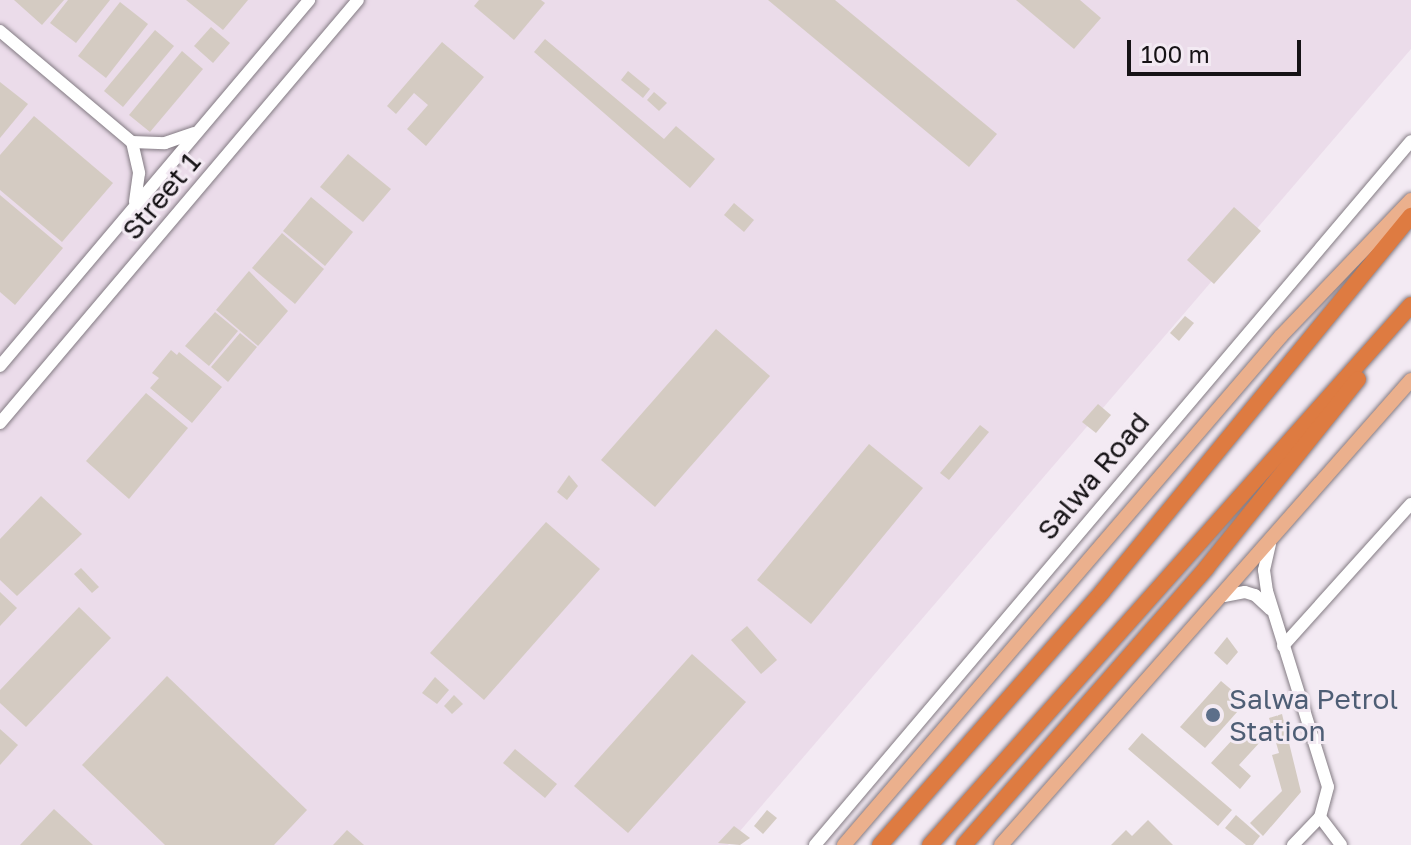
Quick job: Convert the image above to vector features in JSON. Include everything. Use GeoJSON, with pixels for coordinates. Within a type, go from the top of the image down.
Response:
{"type":"FeatureCollection","features":[{"type":"Feature","properties":{"kind":"highway"},"geometry":{"type":"LineString","coordinates":[[880,845],[1102,592],[1411,216]]}},
{"type":"Feature","properties":{"kind":"highway"},"geometry":{"type":"LineString","coordinates":[[930,845],[1411,305]]}},
{"type":"Feature","properties":{"kind":"highway"},"geometry":{"type":"LineString","coordinates":[[964,845],[1286,472],[1334,413],[1392,327]]}},
{"type":"Feature","properties":{"kind":"main road","name":"Salwa Road"},"geometry":{"type":"LineString","coordinates":[[844,845],[1281,336],[1411,200]]}},
{"type":"Feature","properties":{"kind":"main road"},"geometry":{"type":"LineString","coordinates":[[1001,845],[1270,544],[1411,380]]}},
{"type":"Feature","properties":{"kind":"street","name":"Street 1"},"geometry":{"type":"LineString","coordinates":[[0,366],[309,0]]}},
{"type":"Feature","properties":{"kind":"street","name":"Street 1"},"geometry":{"type":"LineString","coordinates":[[0,423],[358,0]]}},
{"type":"Feature","properties":{"kind":"street"},"geometry":{"type":"LineString","coordinates":[[0,31],[132,142],[139,173],[135,204]]}},
{"type":"Feature","properties":{"kind":"street"},"geometry":{"type":"LineString","coordinates":[[132,142],[165,143],[198,131]]}},
{"type":"Feature","properties":{"kind":"street","name":"Salwa Road"},"geometry":{"type":"LineString","coordinates":[[815,845],[1411,141]]}},
{"type":"Feature","properties":{"kind":"street"},"geometry":{"type":"LineString","coordinates":[[1283,646],[1411,504]]}},
{"type":"Feature","properties":{"kind":"street"},"geometry":{"type":"LineString","coordinates":[[1270,544],[1264,570],[1273,611],[1328,787],[1320,817],[1293,845]]}},
{"type":"Feature","properties":{"kind":"street"},"geometry":{"type":"LineString","coordinates":[[1224,596],[1245,592],[1255,595],[1273,611]]}},
{"type":"Feature","properties":{"kind":"street"},"geometry":{"type":"LineString","coordinates":[[1320,817],[1341,845]]}},
{"type":"Feature","properties":{"kind":"shaded area"},"geometry":{"type":"Polygon","coordinates":[[[0,0],[1411,0],[1411,49],[728,845],[0,845],[0,0]]]}},
{"type":"Feature","properties":{"kind":"building"},"geometry":{"type":"Polygon","coordinates":[[[14,0],[64,0],[42,25],[14,0]]]}},
{"type":"Feature","properties":{"kind":"building"},"geometry":{"type":"Polygon","coordinates":[[[68,0],[110,0],[76,43],[50,23],[68,0]]]}},
{"type":"Feature","properties":{"kind":"building"},"geometry":{"type":"Polygon","coordinates":[[[186,0],[248,0],[223,30],[186,0]]]}},
{"type":"Feature","properties":{"kind":"building"},"geometry":{"type":"Polygon","coordinates":[[[479,0],[541,0],[545,3],[514,40],[474,6],[479,0]]]}},
{"type":"Feature","properties":{"kind":"building"},"geometry":{"type":"Polygon","coordinates":[[[768,0],[835,0],[997,134],[969,167],[768,0]]]}},
{"type":"Feature","properties":{"kind":"building"},"geometry":{"type":"Polygon","coordinates":[[[1016,0],[1080,0],[1101,18],[1074,49],[1016,0]]]}},
{"type":"Feature","properties":{"kind":"building"},"geometry":{"type":"Polygon","coordinates":[[[120,2],[148,24],[106,78],[78,56],[120,2]]]}},
{"type":"Feature","properties":{"kind":"building"},"geometry":{"type":"Polygon","coordinates":[[[211,27],[230,43],[213,63],[194,46],[211,27]]]}},
{"type":"Feature","properties":{"kind":"building"},"geometry":{"type":"Polygon","coordinates":[[[155,30],[174,46],[123,107],[104,91],[155,30]]]}},
{"type":"Feature","properties":{"kind":"building"},"geometry":{"type":"Polygon","coordinates":[[[545,39],[664,139],[676,126],[715,159],[690,188],[534,52],[545,39]]]}},
{"type":"Feature","properties":{"kind":"building"},"geometry":{"type":"Polygon","coordinates":[[[442,42],[484,77],[426,146],[407,129],[428,105],[414,93],[396,114],[387,106],[442,42]]]}},
{"type":"Feature","properties":{"kind":"building"},"geometry":{"type":"Polygon","coordinates":[[[182,51],[203,69],[150,132],[129,115],[182,51]]]}},
{"type":"Feature","properties":{"kind":"building"},"geometry":{"type":"Polygon","coordinates":[[[628,71],[650,89],[643,98],[621,80],[628,71]]]}},
{"type":"Feature","properties":{"kind":"building"},"geometry":{"type":"Polygon","coordinates":[[[0,82],[28,104],[0,138],[0,82]]]}},
{"type":"Feature","properties":{"kind":"building"},"geometry":{"type":"Polygon","coordinates":[[[654,92],[667,103],[659,111],[647,100],[654,92]]]}},
{"type":"Feature","properties":{"kind":"building"},"geometry":{"type":"Polygon","coordinates":[[[34,116],[113,183],[62,242],[0,190],[0,155],[34,116]]]}},
{"type":"Feature","properties":{"kind":"building"},"geometry":{"type":"Polygon","coordinates":[[[348,154],[391,189],[363,222],[320,187],[348,154]]]}},
{"type":"Feature","properties":{"kind":"building"},"geometry":{"type":"Polygon","coordinates":[[[0,195],[63,248],[15,305],[0,292],[0,195]]]}},
{"type":"Feature","properties":{"kind":"building"},"geometry":{"type":"Polygon","coordinates":[[[311,197],[353,232],[325,266],[283,231],[311,197]]]}},
{"type":"Feature","properties":{"kind":"building"},"geometry":{"type":"Polygon","coordinates":[[[734,203],[754,220],[744,232],[724,215],[734,203]]]}},
{"type":"Feature","properties":{"kind":"building"},"geometry":{"type":"Polygon","coordinates":[[[1234,207],[1261,231],[1214,284],[1187,260],[1234,207]]]}},
{"type":"Feature","properties":{"kind":"building"},"geometry":{"type":"Polygon","coordinates":[[[282,233],[324,269],[295,304],[252,268],[282,233]]]}},
{"type":"Feature","properties":{"kind":"building"},"geometry":{"type":"Polygon","coordinates":[[[249,271],[288,311],[258,346],[216,310],[249,271]]]}},
{"type":"Feature","properties":{"kind":"building"},"geometry":{"type":"Polygon","coordinates":[[[215,312],[238,331],[209,366],[185,346],[215,312]]]}},
{"type":"Feature","properties":{"kind":"building"},"geometry":{"type":"Polygon","coordinates":[[[1185,316],[1194,323],[1179,341],[1170,333],[1185,316]]]}},
{"type":"Feature","properties":{"kind":"building"},"geometry":{"type":"Polygon","coordinates":[[[716,329],[770,376],[655,507],[601,460],[716,329]]]}},
{"type":"Feature","properties":{"kind":"building"},"geometry":{"type":"Polygon","coordinates":[[[240,333],[257,347],[228,382],[211,367],[240,333]]]}},
{"type":"Feature","properties":{"kind":"building"},"geometry":{"type":"Polygon","coordinates":[[[171,350],[177,355],[179,352],[222,387],[192,423],[150,388],[159,378],[152,373],[171,350]]]}},
{"type":"Feature","properties":{"kind":"building"},"geometry":{"type":"Polygon","coordinates":[[[146,393],[188,428],[129,499],[86,461],[146,393]]]}},
{"type":"Feature","properties":{"kind":"building"},"geometry":{"type":"Polygon","coordinates":[[[1098,404],[1111,415],[1096,433],[1082,422],[1098,404]]]}},
{"type":"Feature","properties":{"kind":"building"},"geometry":{"type":"Polygon","coordinates":[[[980,425],[989,432],[949,480],[940,473],[980,425]]]}},
{"type":"Feature","properties":{"kind":"building"},"geometry":{"type":"Polygon","coordinates":[[[869,444],[923,488],[811,624],[757,580],[869,444]]]}},
{"type":"Feature","properties":{"kind":"building"},"geometry":{"type":"Polygon","coordinates":[[[569,475],[578,486],[567,500],[557,492],[569,475]]]}},
{"type":"Feature","properties":{"kind":"building"},"geometry":{"type":"Polygon","coordinates":[[[41,496],[82,534],[17,596],[0,580],[0,539],[41,496]]]}},
{"type":"Feature","properties":{"kind":"building"},"geometry":{"type":"Polygon","coordinates":[[[546,522],[600,569],[484,700],[430,653],[546,522]]]}},
{"type":"Feature","properties":{"kind":"building"},"geometry":{"type":"Polygon","coordinates":[[[81,568],[99,587],[92,593],[74,574],[81,568]]]}},
{"type":"Feature","properties":{"kind":"building"},"geometry":{"type":"Polygon","coordinates":[[[0,592],[17,608],[0,626],[0,592]]]}},
{"type":"Feature","properties":{"kind":"building"},"geometry":{"type":"Polygon","coordinates":[[[79,607],[111,638],[26,727],[0,703],[0,690],[79,607]]]}},
{"type":"Feature","properties":{"kind":"building"},"geometry":{"type":"Polygon","coordinates":[[[747,626],[777,660],[761,674],[731,640],[747,626]]]}},
{"type":"Feature","properties":{"kind":"building"},"geometry":{"type":"Polygon","coordinates":[[[1227,637],[1238,652],[1227,665],[1214,653],[1227,637]]]}},
{"type":"Feature","properties":{"kind":"building"},"geometry":{"type":"Polygon","coordinates":[[[692,654],[746,702],[628,833],[574,786],[692,654]]]}},
{"type":"Feature","properties":{"kind":"building"},"geometry":{"type":"Polygon","coordinates":[[[167,676],[307,810],[274,845],[165,845],[82,765],[167,676]]]}},
{"type":"Feature","properties":{"kind":"building"},"geometry":{"type":"Polygon","coordinates":[[[435,677],[449,690],[437,704],[422,693],[435,677]]]}},
{"type":"Feature","properties":{"kind":"building","name":"Salwa Petrol Station"},"geometry":{"type":"Polygon","coordinates":[[[1221,681],[1246,702],[1205,748],[1180,727],[1221,681]]]}},
{"type":"Feature","properties":{"kind":"building"},"geometry":{"type":"Polygon","coordinates":[[[454,695],[463,704],[452,714],[444,706],[454,695]]]}},
{"type":"Feature","properties":{"kind":"building"},"geometry":{"type":"Polygon","coordinates":[[[1282,714],[1301,792],[1263,836],[1250,823],[1282,791],[1272,755],[1279,753],[1269,718],[1282,714]]]}},
{"type":"Feature","properties":{"kind":"building"},"geometry":{"type":"Polygon","coordinates":[[[1245,726],[1261,741],[1239,765],[1251,776],[1240,789],[1211,763],[1245,726]]]}},
{"type":"Feature","properties":{"kind":"building"},"geometry":{"type":"Polygon","coordinates":[[[0,729],[18,745],[0,765],[0,729]]]}},
{"type":"Feature","properties":{"kind":"building"},"geometry":{"type":"Polygon","coordinates":[[[1142,733],[1232,810],[1218,826],[1128,749],[1142,733]]]}},
{"type":"Feature","properties":{"kind":"building"},"geometry":{"type":"Polygon","coordinates":[[[515,749],[557,784],[545,798],[503,763],[515,749]]]}},
{"type":"Feature","properties":{"kind":"building"},"geometry":{"type":"Polygon","coordinates":[[[54,809],[93,845],[20,845],[54,809]]]}},
{"type":"Feature","properties":{"kind":"building"},"geometry":{"type":"Polygon","coordinates":[[[767,810],[777,818],[763,834],[754,826],[767,810]]]}},
{"type":"Feature","properties":{"kind":"building"},"geometry":{"type":"Polygon","coordinates":[[[1236,815],[1260,836],[1253,845],[1246,845],[1225,828],[1236,815]]]}},
{"type":"Feature","properties":{"kind":"building"},"geometry":{"type":"Polygon","coordinates":[[[1148,820],[1173,845],[1111,845],[1126,830],[1132,836],[1148,820]]]}},
{"type":"Feature","properties":{"kind":"building"},"geometry":{"type":"Polygon","coordinates":[[[734,826],[750,838],[740,845],[718,843],[734,826]]]}},
{"type":"Feature","properties":{"kind":"building"},"geometry":{"type":"Polygon","coordinates":[[[347,830],[364,845],[333,845],[347,830]]]}},
{"type":"Feature","properties":{"kind":"place","name":"Salwa Petrol Station"},"geometry":{"type":"Point","coordinates":[1213,715]}}]}
